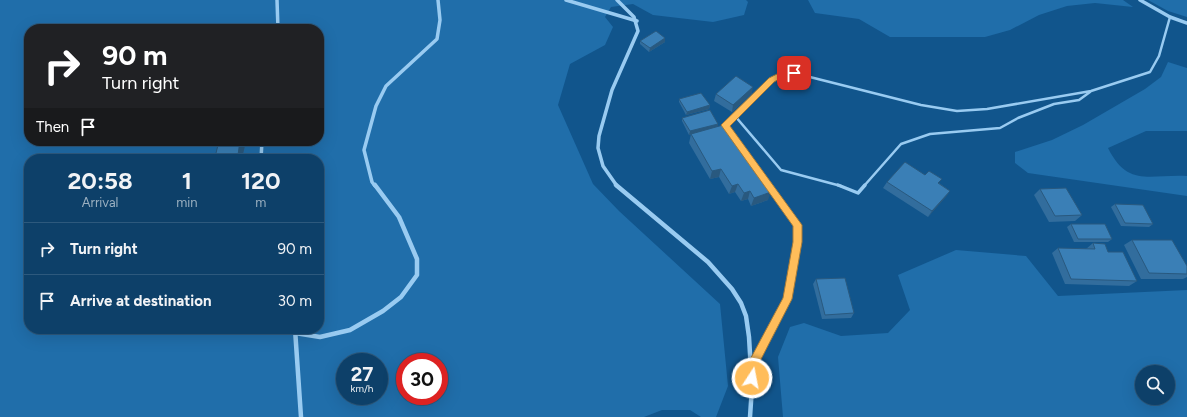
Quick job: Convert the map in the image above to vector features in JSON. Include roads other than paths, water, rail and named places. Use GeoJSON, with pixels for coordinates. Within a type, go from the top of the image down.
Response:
{"type":"FeatureCollection","features":[{"type":"Feature","properties":{"kind":"street"},"geometry":{"type":"LineString","coordinates":[[277,0],[278,24]]}},
{"type":"Feature","properties":{"kind":"street"},"geometry":{"type":"LineString","coordinates":[[308,334],[320,337],[350,330],[383,311],[401,297],[417,275],[417,259],[399,217],[372,182],[364,150],[376,106],[386,86],[437,39],[441,29],[441,15],[438,0]]}},
{"type":"Feature","properties":{"kind":"street"},"geometry":{"type":"LineString","coordinates":[[566,0],[637,21]]}},
{"type":"Feature","properties":{"kind":"street"},"geometry":{"type":"LineString","coordinates":[[617,0],[629,10],[637,21],[638,31],[600,128],[598,147],[601,165],[625,194],[702,257],[726,281],[741,304],[748,328],[752,401],[750,417]]}},
{"type":"Feature","properties":{"kind":"street"},"geometry":{"type":"LineString","coordinates":[[1140,0],[1170,17],[1187,23]]}},
{"type":"Feature","properties":{"kind":"street"},"geometry":{"type":"LineString","coordinates":[[295,334],[301,417]]}},
{"type":"Feature","properties":{"kind":"lane"},"geometry":{"type":"LineString","coordinates":[[751,367],[788,299],[798,242],[798,225],[725,125],[771,80],[781,75],[794,73],[922,105],[958,112],[987,109],[1091,91],[1150,72],[1159,56],[1170,17]]}},
{"type":"Feature","properties":{"kind":"lane"},"geometry":{"type":"LineString","coordinates":[[735,116],[781,170],[830,182],[858,193],[901,144],[930,134],[1000,128],[1018,118],[1054,104],[1079,100],[1091,91]]}}]}
